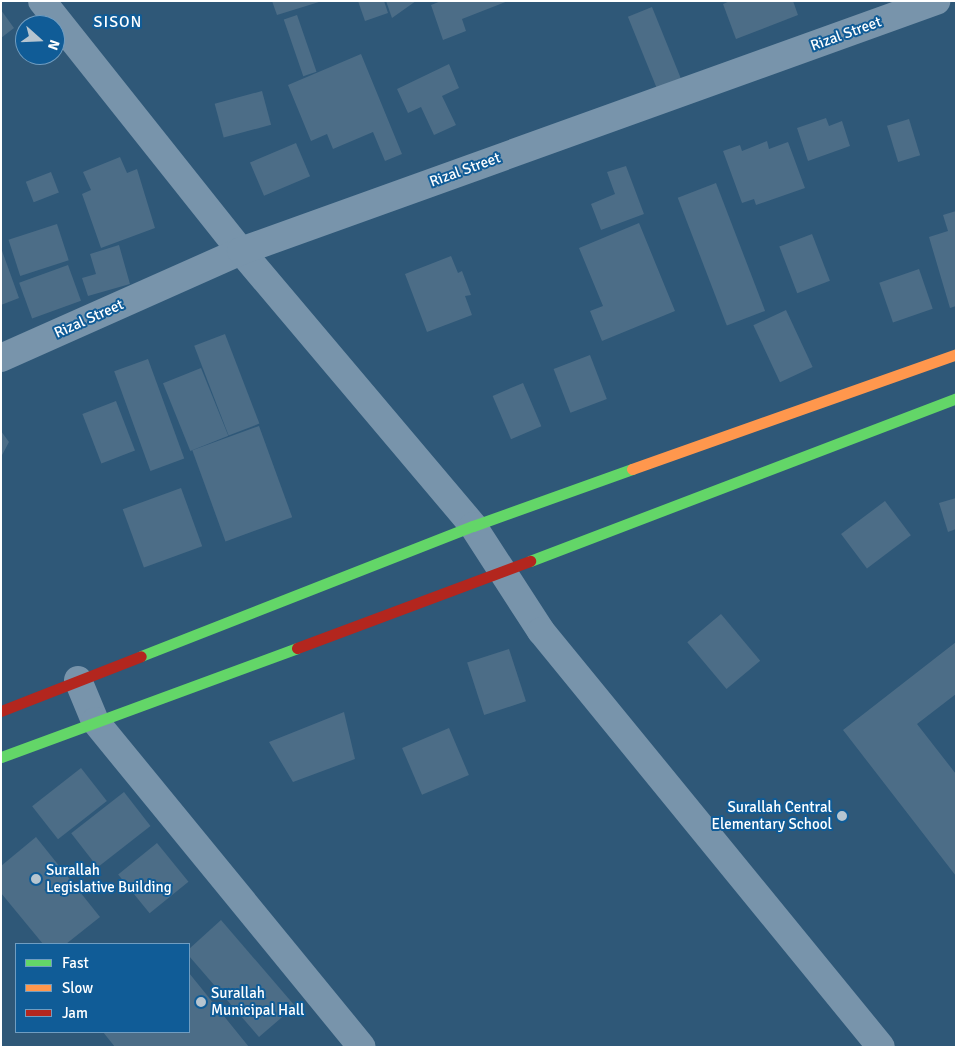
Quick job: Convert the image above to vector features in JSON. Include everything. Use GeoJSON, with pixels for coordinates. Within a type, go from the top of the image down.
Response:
{"type":"FeatureCollection","features":[{"type":"Feature","properties":{"kind":"street","name":"Rizal Street"},"geometry":{"type":"LineString","coordinates":[[1,358],[241,251],[936,1]]}},
{"type":"Feature","properties":{"kind":"street"},"geometry":{"type":"LineString","coordinates":[[46,2],[241,251],[474,526],[541,631],[881,1047]]}},
{"type":"Feature","properties":{"kind":"street"},"geometry":{"type":"LineString","coordinates":[[1,711],[474,526],[951,359]]}},
{"type":"Feature","properties":{"kind":"street"},"geometry":{"type":"LineString","coordinates":[[1,757],[502,572],[956,398]]}},
{"type":"Feature","properties":{"kind":"street"},"geometry":{"type":"LineString","coordinates":[[78,680],[95,721],[362,1047]]}},
{"type":"Feature","properties":{"kind":"building"},"geometry":{"type":"Polygon","coordinates":[[[272,1],[319,1],[319,2],[277,15],[272,1]]]}},
{"type":"Feature","properties":{"kind":"building"},"geometry":{"type":"Polygon","coordinates":[[[358,1],[384,1],[388,13],[365,21],[358,1]]]}},
{"type":"Feature","properties":{"kind":"building"},"geometry":{"type":"Polygon","coordinates":[[[386,1],[416,1],[392,18],[386,1]]]}},
{"type":"Feature","properties":{"kind":"building"},"geometry":{"type":"Polygon","coordinates":[[[441,1],[508,1],[462,19],[466,31],[443,40],[431,5],[441,1]]]}},
{"type":"Feature","properties":{"kind":"building"},"geometry":{"type":"Polygon","coordinates":[[[730,1],[793,1],[798,15],[736,39],[723,4],[730,1]]]}},
{"type":"Feature","properties":{"kind":"building"},"geometry":{"type":"Polygon","coordinates":[[[652,7],[682,80],[657,90],[628,17],[652,7]]]}},
{"type":"Feature","properties":{"kind":"building"},"geometry":{"type":"Polygon","coordinates":[[[1,10],[14,28],[1,38],[1,10]]]}},
{"type":"Feature","properties":{"kind":"building"},"geometry":{"type":"Polygon","coordinates":[[[297,15],[317,72],[303,76],[284,20],[297,15]]]}},
{"type":"Feature","properties":{"kind":"building"},"geometry":{"type":"Polygon","coordinates":[[[361,54],[402,154],[385,161],[373,132],[333,149],[327,134],[311,141],[288,85],[361,54]]]}},
{"type":"Feature","properties":{"kind":"building"},"geometry":{"type":"Polygon","coordinates":[[[449,64],[459,88],[442,96],[456,125],[434,135],[421,107],[408,113],[397,89],[449,64]]]}},
{"type":"Feature","properties":{"kind":"building"},"geometry":{"type":"Polygon","coordinates":[[[262,91],[271,125],[224,137],[215,104],[262,91]]]}},
{"type":"Feature","properties":{"kind":"building"},"geometry":{"type":"Polygon","coordinates":[[[826,118],[829,126],[842,121],[850,146],[808,161],[797,128],[826,118]]]}},
{"type":"Feature","properties":{"kind":"building"},"geometry":{"type":"Polygon","coordinates":[[[909,119],[920,155],[898,162],[887,126],[909,119]]]}},
{"type":"Feature","properties":{"kind":"building"},"geometry":{"type":"Polygon","coordinates":[[[767,141],[769,149],[788,142],[805,188],[756,205],[754,199],[742,203],[723,151],[740,145],[742,151],[767,141]]]}},
{"type":"Feature","properties":{"kind":"building"},"geometry":{"type":"Polygon","coordinates":[[[296,143],[310,176],[264,196],[250,163],[296,143]]]}},
{"type":"Feature","properties":{"kind":"building"},"geometry":{"type":"Polygon","coordinates":[[[120,157],[127,173],[137,169],[155,228],[101,248],[82,194],[91,190],[83,172],[120,157]]]}},
{"type":"Feature","properties":{"kind":"building"},"geometry":{"type":"Polygon","coordinates":[[[626,166],[644,214],[601,230],[591,204],[615,194],[607,172],[626,166]]]}},
{"type":"Feature","properties":{"kind":"building"},"geometry":{"type":"Polygon","coordinates":[[[51,172],[59,193],[34,202],[26,182],[51,172]]]}},
{"type":"Feature","properties":{"kind":"building"},"geometry":{"type":"Polygon","coordinates":[[[716,183],[765,311],[727,326],[678,198],[716,183]]]}},
{"type":"Feature","properties":{"kind":"building"},"geometry":{"type":"Polygon","coordinates":[[[956,211],[956,306],[950,308],[929,237],[948,231],[943,215],[956,211]]]}},
{"type":"Feature","properties":{"kind":"building"},"geometry":{"type":"Polygon","coordinates":[[[639,223],[675,311],[602,341],[590,311],[603,306],[579,248],[639,223]]]}},
{"type":"Feature","properties":{"kind":"building"},"geometry":{"type":"Polygon","coordinates":[[[57,224],[69,260],[20,276],[8,240],[57,224]]]}},
{"type":"Feature","properties":{"kind":"building"},"geometry":{"type":"Polygon","coordinates":[[[812,234],[830,281],[797,293],[779,247],[812,234]]]}},
{"type":"Feature","properties":{"kind":"building"},"geometry":{"type":"Polygon","coordinates":[[[119,245],[130,284],[88,296],[82,278],[96,274],[90,254],[119,245]]]}},
{"type":"Feature","properties":{"kind":"building"},"geometry":{"type":"Polygon","coordinates":[[[1,248],[19,298],[1,305],[1,248]]]}},
{"type":"Feature","properties":{"kind":"building"},"geometry":{"type":"Polygon","coordinates":[[[451,256],[458,273],[462,271],[471,295],[465,296],[472,315],[427,332],[405,274],[451,256]]]}},
{"type":"Feature","properties":{"kind":"building"},"geometry":{"type":"Polygon","coordinates":[[[68,265],[81,301],[32,318],[19,283],[68,265]]]}},
{"type":"Feature","properties":{"kind":"building"},"geometry":{"type":"Polygon","coordinates":[[[919,269],[933,309],[893,322],[879,283],[919,269]]]}},
{"type":"Feature","properties":{"kind":"building"},"geometry":{"type":"Polygon","coordinates":[[[786,310],[813,367],[780,382],[753,325],[786,310]]]}},
{"type":"Feature","properties":{"kind":"building"},"geometry":{"type":"Polygon","coordinates":[[[225,334],[259,424],[229,435],[194,346],[225,334]]]}},
{"type":"Feature","properties":{"kind":"building"},"geometry":{"type":"Polygon","coordinates":[[[590,355],[607,399],[570,413],[554,369],[590,355]]]}},
{"type":"Feature","properties":{"kind":"building"},"geometry":{"type":"Polygon","coordinates":[[[148,359],[184,459],[150,471],[114,371],[148,359]]]}},
{"type":"Feature","properties":{"kind":"building"},"geometry":{"type":"Polygon","coordinates":[[[201,368],[228,436],[190,451],[163,383],[201,368]]]}},
{"type":"Feature","properties":{"kind":"building"},"geometry":{"type":"Polygon","coordinates":[[[523,383],[541,426],[511,439],[493,396],[523,383]]]}},
{"type":"Feature","properties":{"kind":"building"},"geometry":{"type":"Polygon","coordinates":[[[116,401],[135,450],[101,463],[82,414],[116,401]]]}},
{"type":"Feature","properties":{"kind":"building"},"geometry":{"type":"Polygon","coordinates":[[[259,426],[292,517],[225,541],[192,450],[259,426]]]}},
{"type":"Feature","properties":{"kind":"building"},"geometry":{"type":"Polygon","coordinates":[[[1,431],[9,442],[1,457],[1,431]]]}},
{"type":"Feature","properties":{"kind":"building"},"geometry":{"type":"Polygon","coordinates":[[[181,488],[202,546],[144,567],[123,509],[181,488]]]}},
{"type":"Feature","properties":{"kind":"building"},"geometry":{"type":"Polygon","coordinates":[[[956,498],[956,529],[948,532],[939,503],[956,498]]]}},
{"type":"Feature","properties":{"kind":"building"},"geometry":{"type":"Polygon","coordinates":[[[885,501],[911,535],[867,568],[841,534],[885,501]]]}},
{"type":"Feature","properties":{"kind":"building"},"geometry":{"type":"Polygon","coordinates":[[[721,614],[760,661],[727,689],[687,642],[721,614]]]}},
{"type":"Feature","properties":{"kind":"building"},"geometry":{"type":"Polygon","coordinates":[[[956,642],[956,694],[917,724],[956,774],[956,876],[843,730],[956,642]]]}},
{"type":"Feature","properties":{"kind":"building"},"geometry":{"type":"Polygon","coordinates":[[[509,649],[526,701],[484,715],[467,663],[509,649]]]}},
{"type":"Feature","properties":{"kind":"building"},"geometry":{"type":"Polygon","coordinates":[[[344,712],[355,759],[293,782],[269,742],[344,712]]]}},
{"type":"Feature","properties":{"kind":"building"},"geometry":{"type":"Polygon","coordinates":[[[449,728],[469,775],[422,795],[402,748],[449,728]]]}},
{"type":"Feature","properties":{"kind":"building"},"geometry":{"type":"Polygon","coordinates":[[[81,768],[107,801],[58,839],[32,806],[81,768]]]}},
{"type":"Feature","properties":{"kind":"building"},"geometry":{"type":"Polygon","coordinates":[[[124,792],[150,826],[98,867],[71,833],[124,792]]]}},
{"type":"Feature","properties":{"kind":"building","name":"Surallah Legislative Building"},"geometry":{"type":"Polygon","coordinates":[[[36,837],[100,917],[67,943],[42,943],[1,893],[1,866],[36,837]]]}},
{"type":"Feature","properties":{"kind":"building"},"geometry":{"type":"Polygon","coordinates":[[[157,843],[188,882],[150,913],[118,874],[157,843]]]}},
{"type":"Feature","properties":{"kind":"building"},"geometry":{"type":"Polygon","coordinates":[[[221,920],[295,1006],[259,1037],[190,957],[190,948],[221,920]]]}},
{"type":"Feature","properties":{"kind":"building","name":"Surallah Municipal Hall"},"geometry":{"type":"Polygon","coordinates":[[[190,974],[249,1047],[115,1047],[104,1033],[190,1033],[190,974]]]}},
{"type":"Feature","properties":{"kind":"traffic: fast"},"geometry":{"type":"LineString","coordinates":[[530,561],[956,398]]}},
{"type":"Feature","properties":{"kind":"traffic: fast"},"geometry":{"type":"LineString","coordinates":[[141,656],[473,526],[632,469]]}},
{"type":"Feature","properties":{"kind":"traffic: fast"},"geometry":{"type":"LineString","coordinates":[[1,757],[297,648]]}},
{"type":"Feature","properties":{"kind":"traffic: slow"},"geometry":{"type":"LineString","coordinates":[[632,469],[956,354]]}},
{"type":"Feature","properties":{"kind":"traffic: jam"},"geometry":{"type":"LineString","coordinates":[[297,648],[530,561]]}},
{"type":"Feature","properties":{"kind":"traffic: jam"},"geometry":{"type":"LineString","coordinates":[[1,711],[141,656]]}},
{"type":"Feature","properties":{"kind":"place","name":"Surallah Central Elementary School"},"geometry":{"type":"Point","coordinates":[842,816]}},
{"type":"Feature","properties":{"kind":"place","name":"Surallah Legislative Building"},"geometry":{"type":"Point","coordinates":[36,879]}},
{"type":"Feature","properties":{"kind":"place","name":"Surallah Municipal Hall"},"geometry":{"type":"Point","coordinates":[201,1002]}},
{"type":"Feature","properties":{"kind":"district","name":"SISON"},"geometry":{"type":"Point","coordinates":[118,22]}}]}
